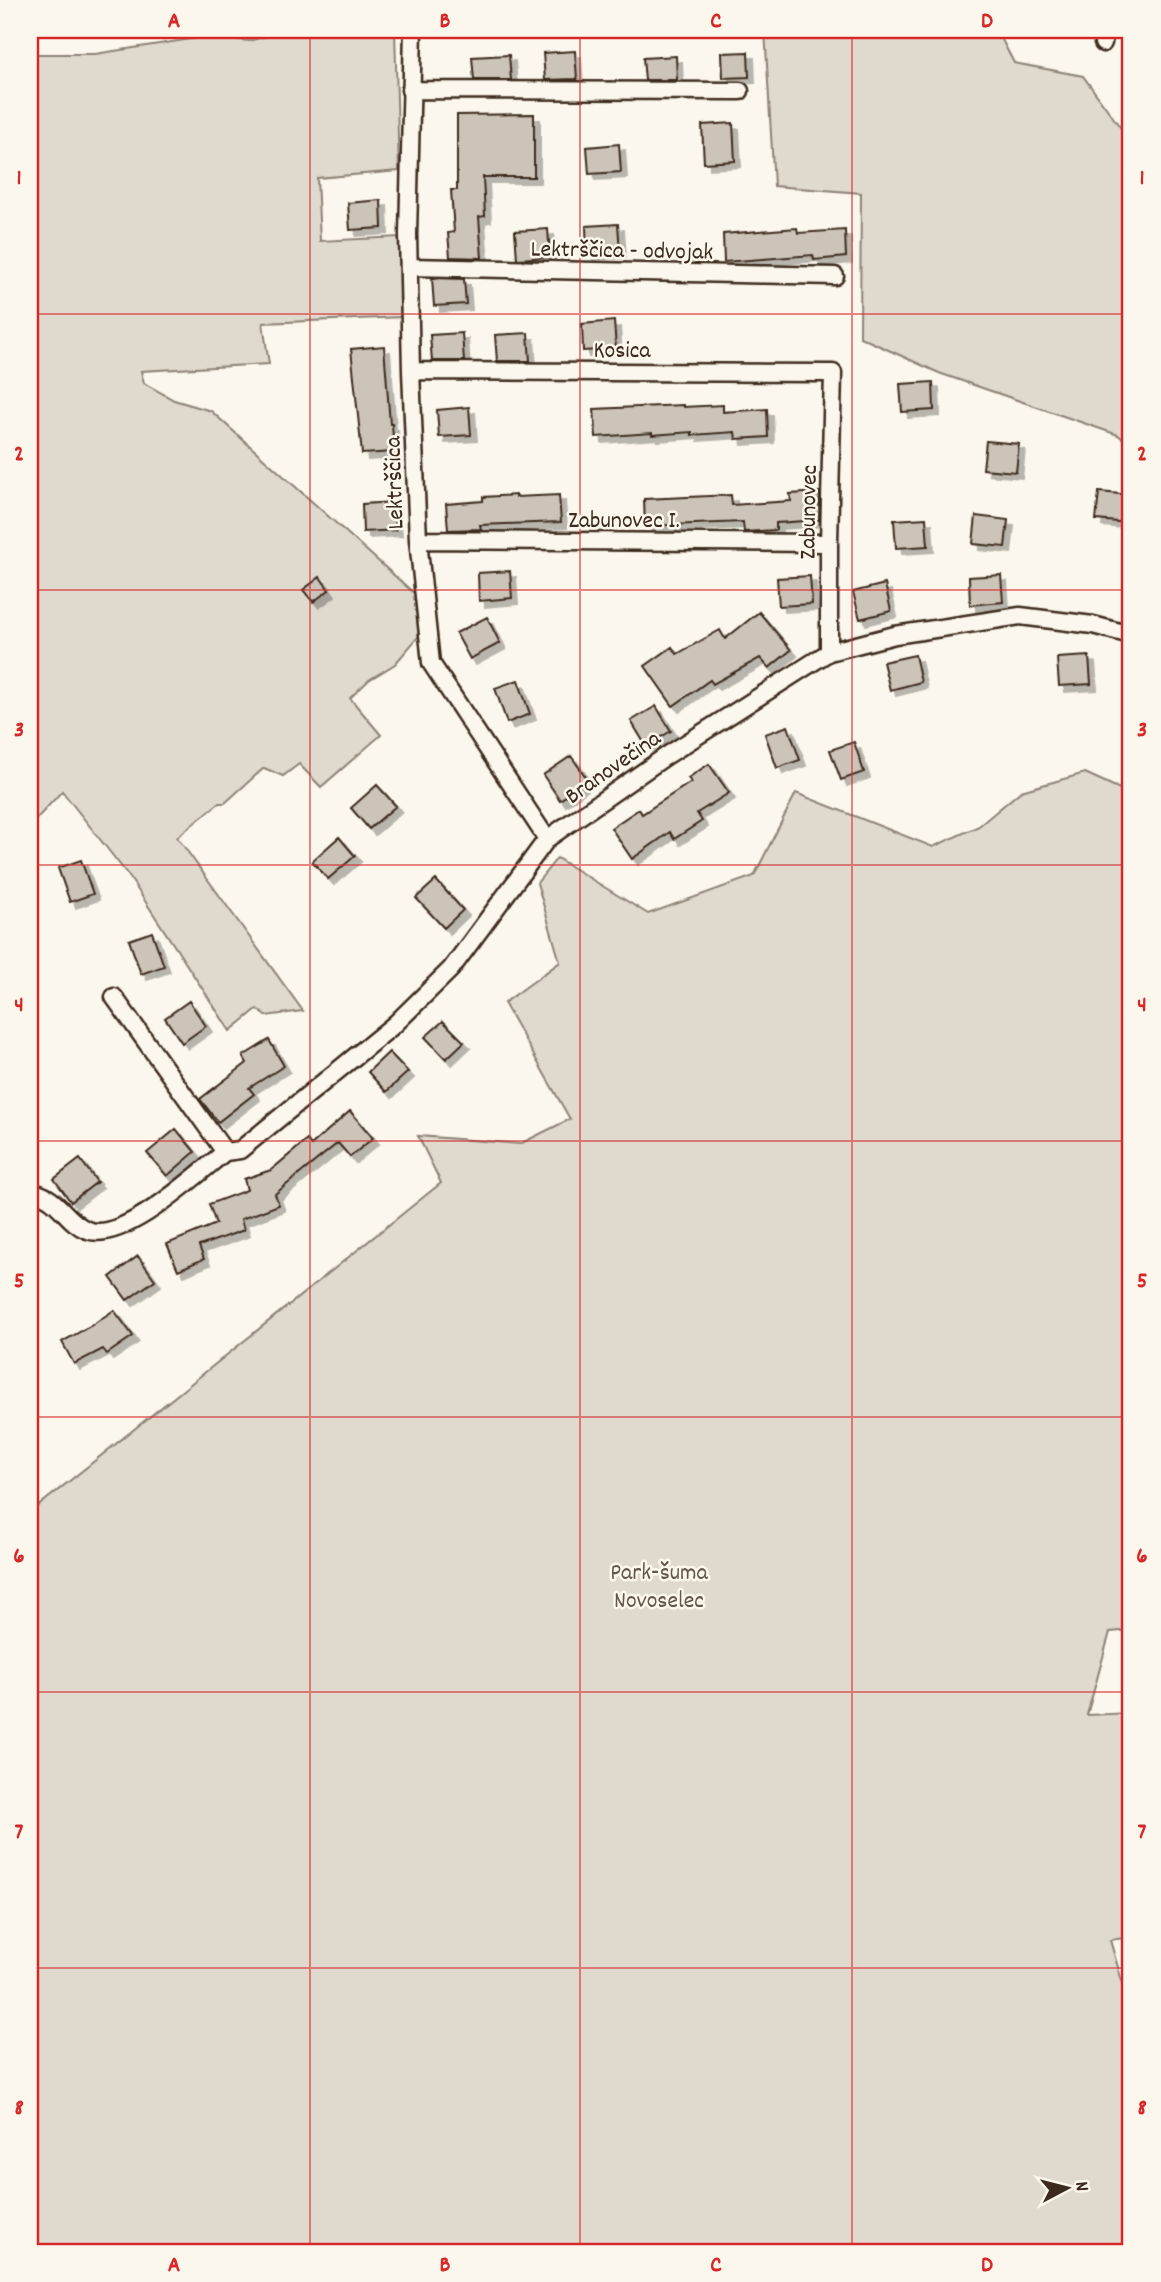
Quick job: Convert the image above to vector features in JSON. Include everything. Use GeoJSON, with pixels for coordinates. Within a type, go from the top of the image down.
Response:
{"type":"FeatureCollection","features":[{"type":"Feature","properties":{"kind":"street","name":"Lektrščica"},"geometry":{"type":"LineString","coordinates":[[413,30],[410,90],[411,371],[418,540],[432,663],[547,839]]}},
{"type":"Feature","properties":{"kind":"street"},"geometry":{"type":"LineString","coordinates":[[410,90],[740,91]]}},
{"type":"Feature","properties":{"kind":"street","name":"Lektrščica - odvojak"},"geometry":{"type":"LineString","coordinates":[[409,267],[835,276]]}},
{"type":"Feature","properties":{"kind":"street","name":"Kosica"},"geometry":{"type":"LineString","coordinates":[[411,371],[833,373]]}},
{"type":"Feature","properties":{"kind":"street","name":"Zabunovec"},"geometry":{"type":"LineString","coordinates":[[829,652],[833,373]]}},
{"type":"Feature","properties":{"kind":"street","name":"Zabunovec I."},"geometry":{"type":"LineString","coordinates":[[418,540],[829,543]]}},
{"type":"Feature","properties":{"kind":"street","name":"Branovečina"},"geometry":{"type":"LineString","coordinates":[[30,1192],[39,1193],[57,1203],[73,1221],[88,1231],[104,1232],[122,1227],[146,1214],[225,1152],[240,1150],[395,1024],[452,969],[547,839],[666,756],[829,652],[895,635],[1020,615],[1094,625],[1131,635]]}},
{"type":"Feature","properties":{"kind":"street"},"geometry":{"type":"LineString","coordinates":[[114,997],[225,1152]]}},
{"type":"Feature","properties":{"kind":"green space"},"geometry":{"type":"Polygon","coordinates":[[[288,30],[395,30],[399,171],[317,178],[320,241],[400,237],[403,317],[263,323],[269,364],[141,371],[144,383],[174,400],[211,411],[416,595],[419,636],[395,664],[369,680],[350,698],[381,735],[321,787],[299,764],[283,776],[264,768],[225,803],[219,803],[177,837],[303,1011],[266,1016],[257,1009],[230,1031],[128,875],[62,791],[30,826],[30,54],[95,54],[210,36],[249,41],[288,30]]]}},
{"type":"Feature","properties":{"kind":"green space"},"geometry":{"type":"Polygon","coordinates":[[[765,30],[997,30],[1014,63],[1083,76],[1131,142],[1131,445],[1118,435],[939,373],[860,337],[861,193],[774,186],[765,30]]]}},
{"type":"Feature","properties":{"kind":"green space","name":"Park-šuma Novoselec"},"geometry":{"type":"Polygon","coordinates":[[[1085,773],[1131,794],[1131,1630],[1110,1632],[1087,1715],[1131,1713],[1131,1937],[1110,1940],[1127,1998],[1131,1997],[1131,2252],[30,2252],[30,1508],[37,1507],[441,1183],[418,1136],[520,1144],[570,1119],[504,1003],[560,962],[537,883],[557,858],[648,914],[754,876],[796,793],[933,847],[979,826],[1021,791],[1085,773]]]}},
{"type":"Feature","properties":{"kind":"building"},"geometry":{"type":"Polygon","coordinates":[[[575,51],[577,79],[545,80],[543,53],[575,51]]]}},
{"type":"Feature","properties":{"kind":"building"},"geometry":{"type":"Polygon","coordinates":[[[748,52],[749,77],[723,78],[722,53],[748,52]]]}},
{"type":"Feature","properties":{"kind":"building"},"geometry":{"type":"Polygon","coordinates":[[[509,55],[511,80],[474,80],[472,57],[509,55]]]}},
{"type":"Feature","properties":{"kind":"building"},"geometry":{"type":"Polygon","coordinates":[[[676,56],[677,80],[645,80],[643,58],[676,56]]]}},
{"type":"Feature","properties":{"kind":"building"},"geometry":{"type":"Polygon","coordinates":[[[534,114],[534,177],[483,177],[485,216],[479,217],[482,258],[450,257],[448,233],[454,232],[451,190],[457,190],[457,115],[534,114]]]}},
{"type":"Feature","properties":{"kind":"building"},"geometry":{"type":"Polygon","coordinates":[[[733,123],[735,161],[704,163],[702,125],[733,123]]]}},
{"type":"Feature","properties":{"kind":"building"},"geometry":{"type":"Polygon","coordinates":[[[619,144],[621,172],[589,174],[587,147],[619,144]]]}},
{"type":"Feature","properties":{"kind":"building"},"geometry":{"type":"Polygon","coordinates":[[[381,200],[382,228],[350,230],[348,203],[381,200]]]}},
{"type":"Feature","properties":{"kind":"building"},"geometry":{"type":"Polygon","coordinates":[[[618,224],[620,252],[587,254],[586,226],[618,224]]]}},
{"type":"Feature","properties":{"kind":"building"},"geometry":{"type":"Polygon","coordinates":[[[797,228],[798,233],[845,230],[846,257],[814,260],[813,255],[724,262],[723,234],[797,228]]]}},
{"type":"Feature","properties":{"kind":"building"},"geometry":{"type":"Polygon","coordinates":[[[548,229],[550,257],[517,259],[515,231],[548,229]]]}},
{"type":"Feature","properties":{"kind":"building"},"geometry":{"type":"Polygon","coordinates":[[[432,278],[464,279],[466,304],[434,306],[432,278]]]}},
{"type":"Feature","properties":{"kind":"building"},"geometry":{"type":"Polygon","coordinates":[[[614,321],[616,349],[583,351],[582,324],[614,321]]]}},
{"type":"Feature","properties":{"kind":"building"},"geometry":{"type":"Polygon","coordinates":[[[462,333],[464,361],[432,361],[430,335],[462,333]]]}},
{"type":"Feature","properties":{"kind":"building"},"geometry":{"type":"Polygon","coordinates":[[[528,333],[530,361],[497,361],[495,335],[528,333]]]}},
{"type":"Feature","properties":{"kind":"building"},"geometry":{"type":"Polygon","coordinates":[[[384,346],[394,452],[362,454],[351,349],[384,346]]]}},
{"type":"Feature","properties":{"kind":"building"},"geometry":{"type":"Polygon","coordinates":[[[933,382],[934,410],[902,412],[900,384],[933,382]]]}},
{"type":"Feature","properties":{"kind":"building"},"geometry":{"type":"Polygon","coordinates":[[[723,405],[723,412],[767,409],[768,437],[736,439],[735,432],[692,435],[692,432],[596,437],[594,409],[723,405]]]}},
{"type":"Feature","properties":{"kind":"building"},"geometry":{"type":"Polygon","coordinates":[[[469,407],[471,435],[439,437],[437,410],[469,407]]]}},
{"type":"Feature","properties":{"kind":"building"},"geometry":{"type":"Polygon","coordinates":[[[986,441],[1019,444],[1016,472],[983,469],[986,441]]]}},
{"type":"Feature","properties":{"kind":"building"},"geometry":{"type":"Polygon","coordinates":[[[820,492],[819,520],[776,523],[776,530],[744,532],[743,522],[645,526],[644,499],[731,495],[732,505],[791,501],[790,494],[820,492]]]}},
{"type":"Feature","properties":{"kind":"building"},"geometry":{"type":"Polygon","coordinates":[[[1099,492],[1131,495],[1129,523],[1096,520],[1099,492]]]}},
{"type":"Feature","properties":{"kind":"building"},"geometry":{"type":"Polygon","coordinates":[[[559,495],[561,522],[480,525],[481,529],[448,530],[446,504],[483,501],[483,497],[559,495]]]}},
{"type":"Feature","properties":{"kind":"building"},"geometry":{"type":"Polygon","coordinates":[[[394,502],[396,530],[363,532],[362,504],[394,502]]]}},
{"type":"Feature","properties":{"kind":"building"},"geometry":{"type":"Polygon","coordinates":[[[976,516],[1008,520],[1005,547],[973,544],[976,516]]]}},
{"type":"Feature","properties":{"kind":"building"},"geometry":{"type":"Polygon","coordinates":[[[926,518],[928,546],[896,548],[894,520],[926,518]]]}},
{"type":"Feature","properties":{"kind":"building"},"geometry":{"type":"Polygon","coordinates":[[[510,571],[512,598],[479,601],[478,573],[510,571]]]}},
{"type":"Feature","properties":{"kind":"building"},"geometry":{"type":"Polygon","coordinates":[[[1001,575],[1003,602],[970,605],[969,577],[1001,575]]]}},
{"type":"Feature","properties":{"kind":"building"},"geometry":{"type":"Polygon","coordinates":[[[810,576],[812,604],[779,606],[777,578],[810,576]]]}},
{"type":"Feature","properties":{"kind":"building"},"geometry":{"type":"Polygon","coordinates":[[[320,577],[329,590],[313,602],[303,590],[320,577]]]}},
{"type":"Feature","properties":{"kind":"building"},"geometry":{"type":"Polygon","coordinates":[[[885,584],[891,611],[860,619],[853,592],[885,584]]]}},
{"type":"Feature","properties":{"kind":"building"},"geometry":{"type":"Polygon","coordinates":[[[759,612],[791,650],[769,668],[760,658],[713,684],[710,680],[673,706],[645,666],[672,647],[677,654],[720,630],[725,639],[759,612]]]}},
{"type":"Feature","properties":{"kind":"building"},"geometry":{"type":"Polygon","coordinates":[[[487,617],[500,643],[470,659],[456,633],[487,617]]]}},
{"type":"Feature","properties":{"kind":"building"},"geometry":{"type":"Polygon","coordinates":[[[915,655],[921,682],[890,690],[883,662],[915,655]]]}},
{"type":"Feature","properties":{"kind":"building"},"geometry":{"type":"Polygon","coordinates":[[[1089,656],[1091,684],[1059,686],[1057,658],[1089,656]]]}},
{"type":"Feature","properties":{"kind":"building"},"geometry":{"type":"Polygon","coordinates":[[[518,680],[530,714],[507,723],[495,688],[518,680]]]}},
{"type":"Feature","properties":{"kind":"building"},"geometry":{"type":"Polygon","coordinates":[[[656,706],[671,731],[646,746],[631,721],[656,706]]]}},
{"type":"Feature","properties":{"kind":"building"},"geometry":{"type":"Polygon","coordinates":[[[788,726],[800,760],[777,768],[765,734],[788,726]]]}},
{"type":"Feature","properties":{"kind":"building"},"geometry":{"type":"Polygon","coordinates":[[[854,742],[864,772],[841,780],[830,750],[854,742]]]}},
{"type":"Feature","properties":{"kind":"building"},"geometry":{"type":"Polygon","coordinates":[[[571,756],[588,780],[560,800],[543,775],[571,756]]]}},
{"type":"Feature","properties":{"kind":"building"},"geometry":{"type":"Polygon","coordinates":[[[709,764],[729,793],[697,813],[702,821],[674,839],[670,832],[632,859],[611,828],[639,809],[642,814],[691,782],[688,778],[709,764]]]}},
{"type":"Feature","properties":{"kind":"building"},"geometry":{"type":"Polygon","coordinates":[[[377,785],[396,806],[369,829],[351,808],[377,785]]]}},
{"type":"Feature","properties":{"kind":"building"},"geometry":{"type":"Polygon","coordinates":[[[339,837],[355,856],[328,879],[312,861],[339,837]]]}},
{"type":"Feature","properties":{"kind":"building"},"geometry":{"type":"Polygon","coordinates":[[[81,860],[93,894],[70,902],[58,868],[81,860]]]}},
{"type":"Feature","properties":{"kind":"building"},"geometry":{"type":"Polygon","coordinates":[[[436,880],[463,910],[444,928],[416,898],[436,880]]]}},
{"type":"Feature","properties":{"kind":"building"},"geometry":{"type":"Polygon","coordinates":[[[152,932],[164,966],[141,974],[129,940],[152,932]]]}},
{"type":"Feature","properties":{"kind":"building"},"geometry":{"type":"Polygon","coordinates":[[[189,1001],[206,1026],[182,1043],[165,1018],[189,1001]]]}},
{"type":"Feature","properties":{"kind":"building"},"geometry":{"type":"Polygon","coordinates":[[[443,1021],[464,1042],[446,1059],[425,1037],[443,1021]]]}},
{"type":"Feature","properties":{"kind":"building"},"geometry":{"type":"Polygon","coordinates":[[[269,1040],[284,1066],[249,1088],[254,1094],[218,1122],[200,1099],[247,1063],[243,1056],[269,1040]]]}},
{"type":"Feature","properties":{"kind":"building"},"geometry":{"type":"Polygon","coordinates":[[[389,1052],[408,1072],[386,1092],[368,1072],[389,1052]]]}},
{"type":"Feature","properties":{"kind":"building"},"geometry":{"type":"Polygon","coordinates":[[[350,1111],[373,1138],[350,1157],[338,1143],[275,1194],[279,1205],[241,1219],[244,1230],[199,1246],[204,1259],[178,1270],[167,1244],[216,1224],[209,1204],[247,1190],[244,1179],[271,1170],[307,1140],[311,1145],[350,1111]]]}},
{"type":"Feature","properties":{"kind":"building"},"geometry":{"type":"Polygon","coordinates":[[[176,1129],[195,1152],[167,1176],[147,1153],[176,1129]]]}},
{"type":"Feature","properties":{"kind":"building"},"geometry":{"type":"Polygon","coordinates":[[[80,1159],[97,1182],[71,1202],[54,1179],[80,1159]]]}},
{"type":"Feature","properties":{"kind":"building"},"geometry":{"type":"Polygon","coordinates":[[[138,1256],[155,1280],[127,1300],[110,1277],[138,1256]]]}},
{"type":"Feature","properties":{"kind":"building"},"geometry":{"type":"Polygon","coordinates":[[[114,1310],[133,1336],[107,1354],[103,1349],[74,1364],[62,1342],[114,1310]]]}}]}
